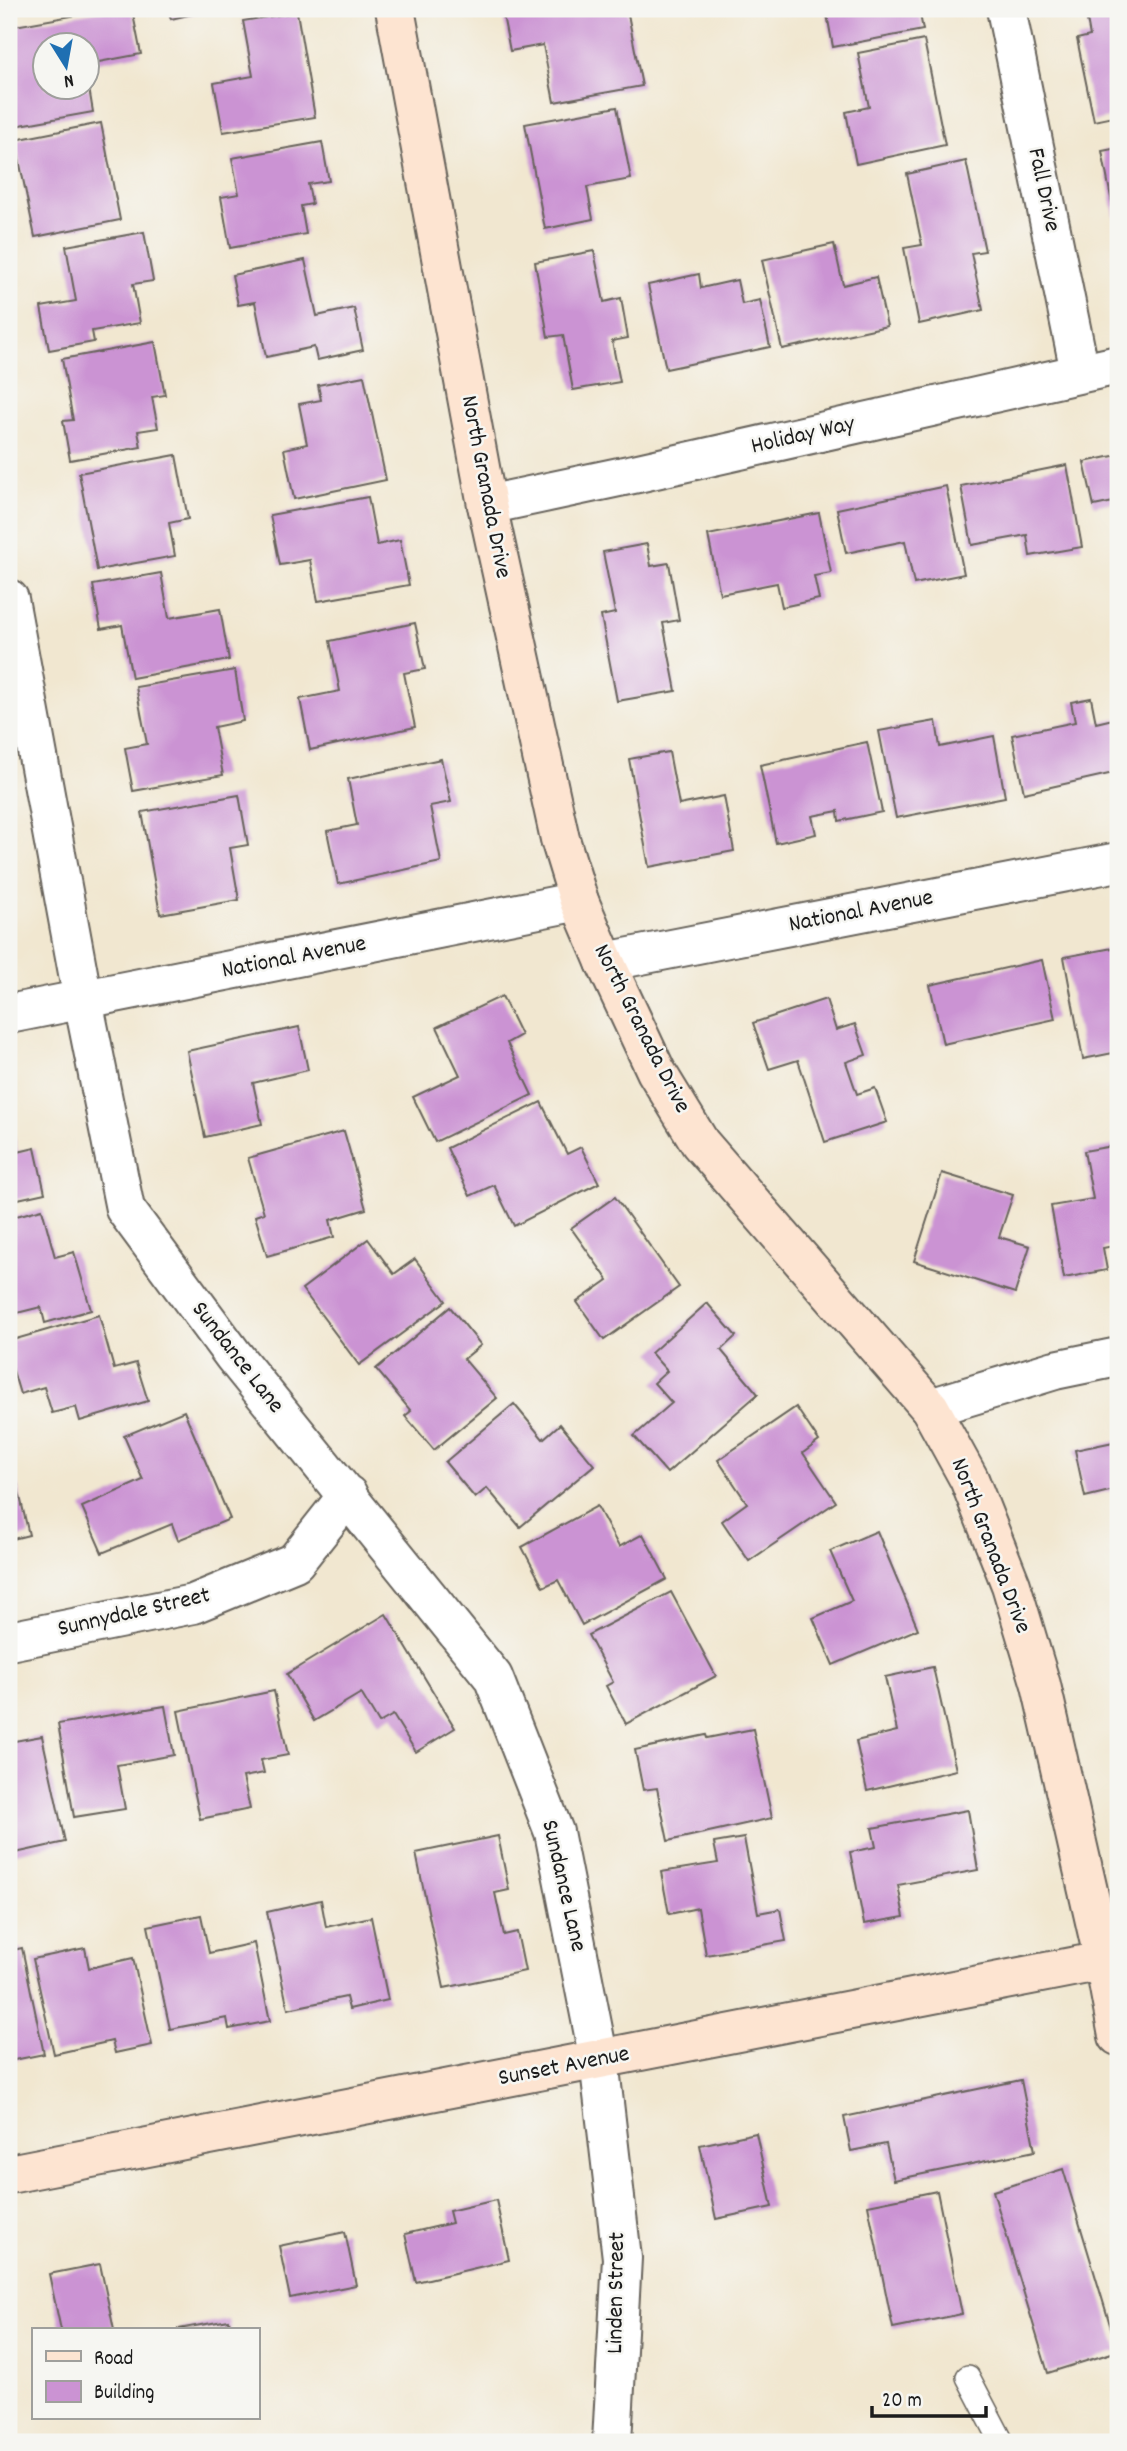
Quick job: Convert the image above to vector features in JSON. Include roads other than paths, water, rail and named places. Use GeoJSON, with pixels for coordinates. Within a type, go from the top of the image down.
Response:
{"type":"FeatureCollection","features":[{"type":"Feature","properties":{"kind":"street","name":"North Granada Drive"},"geometry":{"type":"LineString","coordinates":[[395,9],[487,505],[560,839],[579,901],[656,1071],[700,1143],[930,1408],[969,1479],[1011,1585],[1041,1685],[1111,1960],[1118,2036]]}},
{"type":"Feature","properties":{"kind":"street","name":"Fall Drive"},"geometry":{"type":"LineString","coordinates":[[1006,9],[1080,372]]}},
{"type":"Feature","properties":{"kind":"street","name":"Holiday Way"},"geometry":{"type":"LineString","coordinates":[[487,505],[1118,365]]}},
{"type":"Feature","properties":{"kind":"street","name":"Sundance Lane"},"geometry":{"type":"LineString","coordinates":[[9,598],[83,1000],[125,1209],[233,1355],[494,1677],[554,1832],[599,2060]]}},
{"type":"Feature","properties":{"kind":"street","name":"National Avenue"},"geometry":{"type":"LineString","coordinates":[[605,962],[1118,862]]}},
{"type":"Feature","properties":{"kind":"street","name":"National Avenue"},"geometry":{"type":"LineString","coordinates":[[9,1014],[579,901]]}},
{"type":"Feature","properties":{"kind":"street"},"geometry":{"type":"LineString","coordinates":[[930,1408],[1055,1370],[1118,1357]]}},
{"type":"Feature","properties":{"kind":"street","name":"Sunnydale Street"},"geometry":{"type":"LineString","coordinates":[[9,1641],[193,1604],[295,1562],[348,1494]]}},
{"type":"Feature","properties":{"kind":"street","name":"Sunset Avenue"},"geometry":{"type":"LineString","coordinates":[[9,2174],[1111,1960]]}},
{"type":"Feature","properties":{"kind":"street","name":"Linden Street"},"geometry":{"type":"LineString","coordinates":[[599,2060],[622,2258],[612,2442]]}},
{"type":"Feature","properties":{"kind":"lane"},"geometry":{"type":"LineString","coordinates":[[968,2377],[1002,2442]]}}]}
